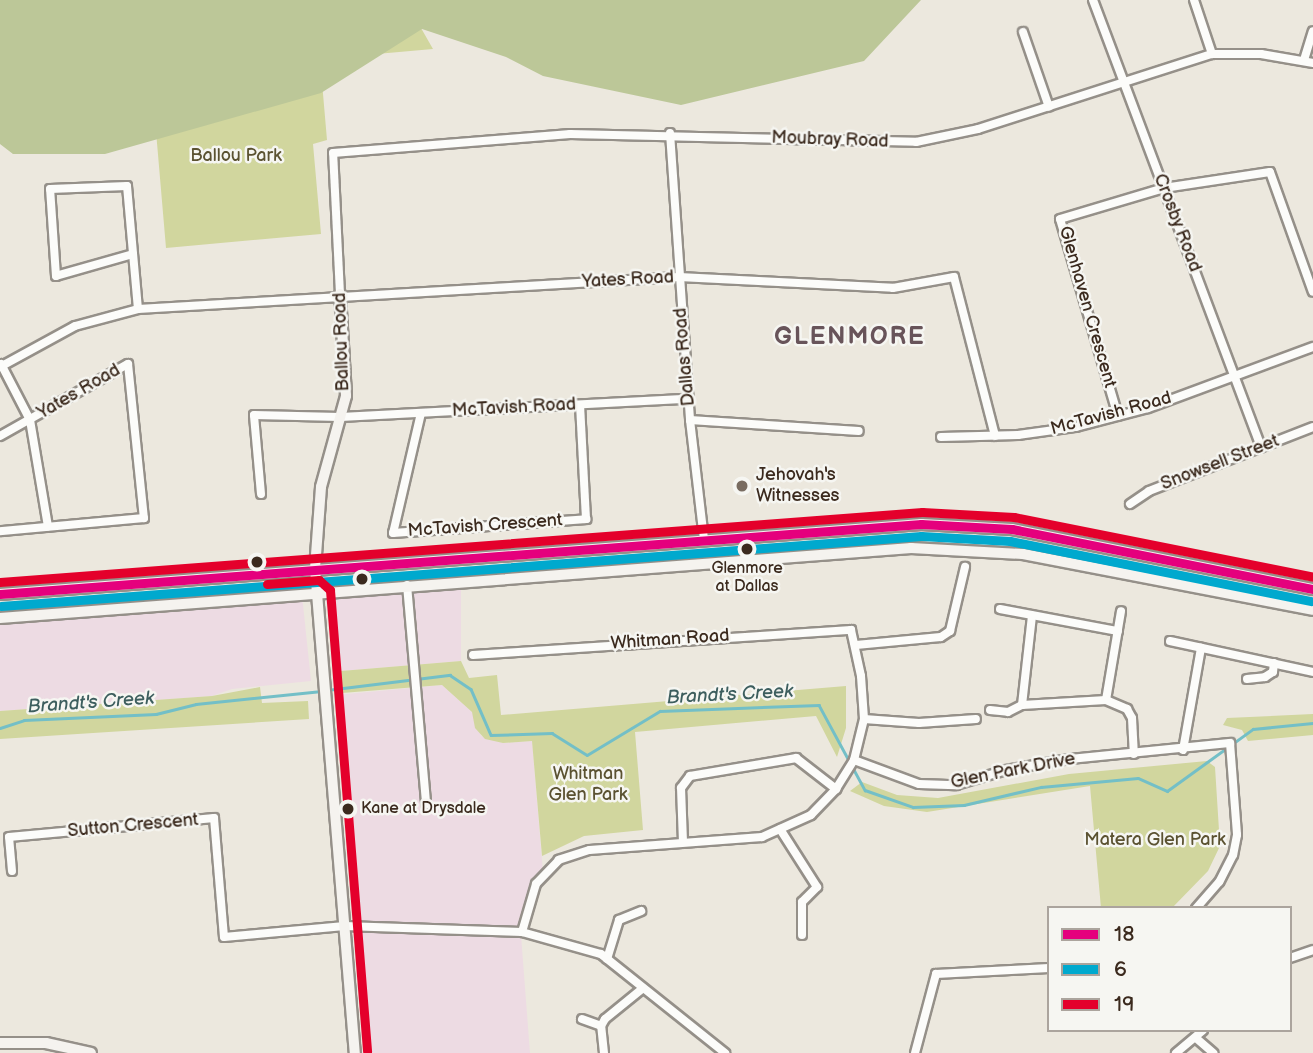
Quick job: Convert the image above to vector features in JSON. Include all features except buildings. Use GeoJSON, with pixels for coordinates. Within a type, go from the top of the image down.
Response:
{"type":"FeatureCollection","features":[{"type":"Feature","properties":{"kind":"main road","name":"Ballou Road"},"geometry":{"type":"LineString","coordinates":[[340,294],[346,396],[321,486],[315,569],[355,1053]]}},
{"type":"Feature","properties":{"kind":"main road"},"geometry":{"type":"LineString","coordinates":[[0,594],[921,524],[1012,529],[1313,590]]}},
{"type":"Feature","properties":{"kind":"main road"},"geometry":{"type":"LineString","coordinates":[[0,618],[911,548],[1023,554],[1313,610]]}},
{"type":"Feature","properties":{"kind":"main road"},"geometry":{"type":"LineString","coordinates":[[0,1043],[46,1043],[91,1053]]}},
{"type":"Feature","properties":{"kind":"street","name":"Crosby Road"},"geometry":{"type":"LineString","coordinates":[[1093,0],[1261,447]]}},
{"type":"Feature","properties":{"kind":"street"},"geometry":{"type":"LineString","coordinates":[[1194,0],[1212,54]]}},
{"type":"Feature","properties":{"kind":"street"},"geometry":{"type":"LineString","coordinates":[[1308,62],[1313,31]]}},
{"type":"Feature","properties":{"kind":"street"},"geometry":{"type":"LineString","coordinates":[[1023,32],[1049,107]]}},
{"type":"Feature","properties":{"kind":"street","name":"Moubray Road"},"geometry":{"type":"LineString","coordinates":[[333,153],[570,134],[670,133],[916,142],[978,130],[1212,54],[1308,62]]}},
{"type":"Feature","properties":{"kind":"street","name":"Dallas Road"},"geometry":{"type":"LineString","coordinates":[[670,133],[688,399],[704,539]]}},
{"type":"Feature","properties":{"kind":"street","name":"Ballou Road"},"geometry":{"type":"LineString","coordinates":[[333,153],[340,294]]}},
{"type":"Feature","properties":{"kind":"street"},"geometry":{"type":"LineString","coordinates":[[1164,188],[1270,172],[1313,292]]}},
{"type":"Feature","properties":{"kind":"street"},"geometry":{"type":"LineString","coordinates":[[133,254],[56,276],[50,189],[127,186],[138,309]]}},
{"type":"Feature","properties":{"kind":"street","name":"Glenhaven Crescent"},"geometry":{"type":"LineString","coordinates":[[1118,416],[1060,219],[1164,188]]}},
{"type":"Feature","properties":{"kind":"street","name":"Yates Road"},"geometry":{"type":"LineString","coordinates":[[1,365],[75,326],[138,309],[340,294],[678,277],[893,288],[954,277],[995,436]]}},
{"type":"Feature","properties":{"kind":"street","name":"McTavish Road"},"geometry":{"type":"LineString","coordinates":[[941,437],[995,436],[1076,427],[1118,416],[1313,347]]}},
{"type":"Feature","properties":{"kind":"street","name":"Yates Road"},"geometry":{"type":"LineString","coordinates":[[30,420],[128,364],[144,518],[48,526]]}},
{"type":"Feature","properties":{"kind":"street"},"geometry":{"type":"LineString","coordinates":[[0,531],[48,526],[30,420],[1,365]]}},
{"type":"Feature","properties":{"kind":"street","name":"McTavish Road"},"geometry":{"type":"LineString","coordinates":[[261,494],[254,415],[340,417],[688,399]]}},
{"type":"Feature","properties":{"kind":"street","name":"McTavish Crescent"},"geometry":{"type":"LineString","coordinates":[[421,413],[393,533],[586,519],[580,405]]}},
{"type":"Feature","properties":{"kind":"street"},"geometry":{"type":"LineString","coordinates":[[0,436],[30,420]]}},
{"type":"Feature","properties":{"kind":"street"},"geometry":{"type":"LineString","coordinates":[[690,420],[859,431]]}},
{"type":"Feature","properties":{"kind":"street","name":"Snowsell Street"},"geometry":{"type":"LineString","coordinates":[[1130,504],[1149,491],[1313,427]]}},
{"type":"Feature","properties":{"kind":"street"},"geometry":{"type":"LineString","coordinates":[[522,932],[536,884],[559,860],[589,850],[762,837],[811,815],[836,789],[854,760],[864,719],[856,645],[942,637],[950,631],[965,567]]}},
{"type":"Feature","properties":{"kind":"street"},"geometry":{"type":"LineString","coordinates":[[407,585],[426,804]]}},
{"type":"Feature","properties":{"kind":"street"},"geometry":{"type":"LineString","coordinates":[[1000,609],[1118,631]]}},
{"type":"Feature","properties":{"kind":"street"},"geometry":{"type":"LineString","coordinates":[[1106,700],[1121,611]]}},
{"type":"Feature","properties":{"kind":"street"},"geometry":{"type":"LineString","coordinates":[[1022,705],[1032,616]]}},
{"type":"Feature","properties":{"kind":"street","name":"Whitman Road"},"geometry":{"type":"LineString","coordinates":[[473,654],[850,629],[856,645]]}},
{"type":"Feature","properties":{"kind":"street"},"geometry":{"type":"LineString","coordinates":[[1170,641],[1313,671]]}},
{"type":"Feature","properties":{"kind":"street"},"geometry":{"type":"LineString","coordinates":[[1183,750],[1201,648]]}},
{"type":"Feature","properties":{"kind":"street"},"geometry":{"type":"LineString","coordinates":[[1247,679],[1265,677],[1273,672],[1274,663]]}},
{"type":"Feature","properties":{"kind":"street"},"geometry":{"type":"LineString","coordinates":[[989,710],[1008,712],[1022,705],[1106,700],[1126,709],[1132,718],[1134,754]]}},
{"type":"Feature","properties":{"kind":"street"},"geometry":{"type":"LineString","coordinates":[[864,719],[919,723],[976,719]]}},
{"type":"Feature","properties":{"kind":"street","name":"Glen Park Drive"},"geometry":{"type":"LineString","coordinates":[[854,760],[919,784],[956,785],[1006,769],[1230,743],[1235,845],[1219,882],[1200,906]]}},
{"type":"Feature","properties":{"kind":"street"},"geometry":{"type":"LineString","coordinates":[[683,842],[681,788],[690,776],[796,758],[836,789]]}},
{"type":"Feature","properties":{"kind":"street","name":"Sutton Crescent"},"geometry":{"type":"LineString","coordinates":[[12,871],[9,837],[214,818],[224,937],[344,926]]}},
{"type":"Feature","properties":{"kind":"street"},"geometry":{"type":"LineString","coordinates":[[780,829],[817,887],[802,902],[802,935]]}},
{"type":"Feature","properties":{"kind":"street"},"geometry":{"type":"LineString","coordinates":[[607,959],[619,920],[641,911]]}},
{"type":"Feature","properties":{"kind":"street"},"geometry":{"type":"LineString","coordinates":[[344,926],[522,932],[607,959],[725,1053]]}},
{"type":"Feature","properties":{"kind":"street"},"geometry":{"type":"LineString","coordinates":[[1292,957],[1313,950]]}},
{"type":"Feature","properties":{"kind":"street"},"geometry":{"type":"LineString","coordinates":[[915,1053],[936,974],[1047,968]]}},
{"type":"Feature","properties":{"kind":"street"},"geometry":{"type":"LineString","coordinates":[[601,1026],[643,988]]}},
{"type":"Feature","properties":{"kind":"street"},"geometry":{"type":"LineString","coordinates":[[582,1019],[601,1026]]}},
{"type":"Feature","properties":{"kind":"street"},"geometry":{"type":"LineString","coordinates":[[601,1026],[604,1053]]}},
{"type":"Feature","properties":{"kind":"street"},"geometry":{"type":"LineString","coordinates":[[1176,1053],[1201,1032]]}},
{"type":"Feature","properties":{"kind":"street"},"geometry":{"type":"LineString","coordinates":[[1196,1038],[1213,1053]]}},
{"type":"Feature","properties":{"kind":"shaded area"},"geometry":{"type":"Polygon","coordinates":[[[461,587],[461,661],[341,671],[325,597],[461,587]]]}},
{"type":"Feature","properties":{"kind":"shaded area"},"geometry":{"type":"Polygon","coordinates":[[[302,595],[311,681],[232,689],[212,696],[0,711],[0,620],[302,595]]]}},
{"type":"Feature","properties":{"kind":"shaded area"},"geometry":{"type":"Polygon","coordinates":[[[442,685],[472,712],[481,736],[503,743],[532,741],[543,872],[524,908],[521,935],[530,1053],[368,1053],[336,695],[442,685]]]}},
{"type":"Feature","properties":{"kind":"green space","name":"Ballou Park"},"geometry":{"type":"Polygon","coordinates":[[[0,0],[405,0],[433,49],[320,59],[327,140],[313,144],[321,234],[166,248],[151,73],[0,0]]]}},
{"type":"Feature","properties":{"kind":"green space"},"geometry":{"type":"Polygon","coordinates":[[[0,0],[921,0],[864,61],[681,105],[543,76],[506,57],[422,29],[321,93],[105,154],[13,154],[0,144],[0,0]]]}},
{"type":"Feature","properties":{"kind":"green space","name":"Whitman Glen Park"},"geometry":{"type":"Polygon","coordinates":[[[461,661],[469,678],[497,675],[501,715],[846,686],[846,728],[837,757],[816,716],[635,732],[643,830],[584,836],[542,856],[532,741],[503,743],[485,739],[475,728],[472,712],[442,685],[342,693],[341,671],[461,661]]]}},
{"type":"Feature","properties":{"kind":"green space"},"geometry":{"type":"Polygon","coordinates":[[[260,687],[262,703],[308,701],[309,719],[0,739],[0,711],[212,696],[260,687]]]}},
{"type":"Feature","properties":{"kind":"green space"},"geometry":{"type":"Polygon","coordinates":[[[1313,714],[1313,735],[1248,741],[1242,730],[1223,725],[1227,718],[1313,714]]]}},
{"type":"Feature","properties":{"kind":"green space","name":"Matera Glen Park"},"geometry":{"type":"Polygon","coordinates":[[[1207,761],[1215,767],[1220,846],[1208,871],[1174,906],[1101,906],[1090,786],[927,812],[884,806],[850,791],[862,782],[897,795],[938,798],[1069,774],[1207,761]]]}},
{"type":"Feature","properties":{"kind":"waterway","name":"Brandt's Creek"},"geometry":{"type":"LineString","coordinates":[[327,690],[450,675],[471,689],[491,735],[552,733],[587,755],[660,711],[819,705],[865,790],[913,807],[964,805],[1041,787],[1138,778],[1167,791],[1253,729],[1313,723]]}},
{"type":"Feature","properties":{"kind":"waterway","name":"Brandt's Creek"},"geometry":{"type":"LineString","coordinates":[[0,728],[24,720],[156,714],[196,704],[321,691]]}},
{"type":"Feature","properties":{"kind":"transit line","name":"19"},"geometry":{"type":"LineString","coordinates":[[0,582],[922,512],[1014,517],[1313,577]]}},
{"type":"Feature","properties":{"kind":"transit line","name":"18"},"geometry":{"type":"LineString","coordinates":[[0,594],[921,524],[1012,529],[1313,589]]}},
{"type":"Feature","properties":{"kind":"transit line","name":"6"},"geometry":{"type":"LineString","coordinates":[[1,606],[921,536],[1010,541],[1311,601]]}},
{"type":"Feature","properties":{"kind":"transit line","name":"19"},"geometry":{"type":"LineString","coordinates":[[267,584],[319,580],[330,590],[367,1052]]}},
{"type":"Feature","properties":{"kind":"place","name":"Jehovah's Witnesses"},"geometry":{"type":"Point","coordinates":[742,486]}},
{"type":"Feature","properties":{"kind":"place","name":"Glenmore at Dallas"},"geometry":{"type":"Point","coordinates":[747,549]}},
{"type":"Feature","properties":{"kind":"place","name":"Kane at Drysdale"},"geometry":{"type":"Point","coordinates":[348,809]}},
{"type":"Feature","properties":{"kind":"district","name":"GLENMORE"},"geometry":{"type":"Point","coordinates":[850,337]}}]}
